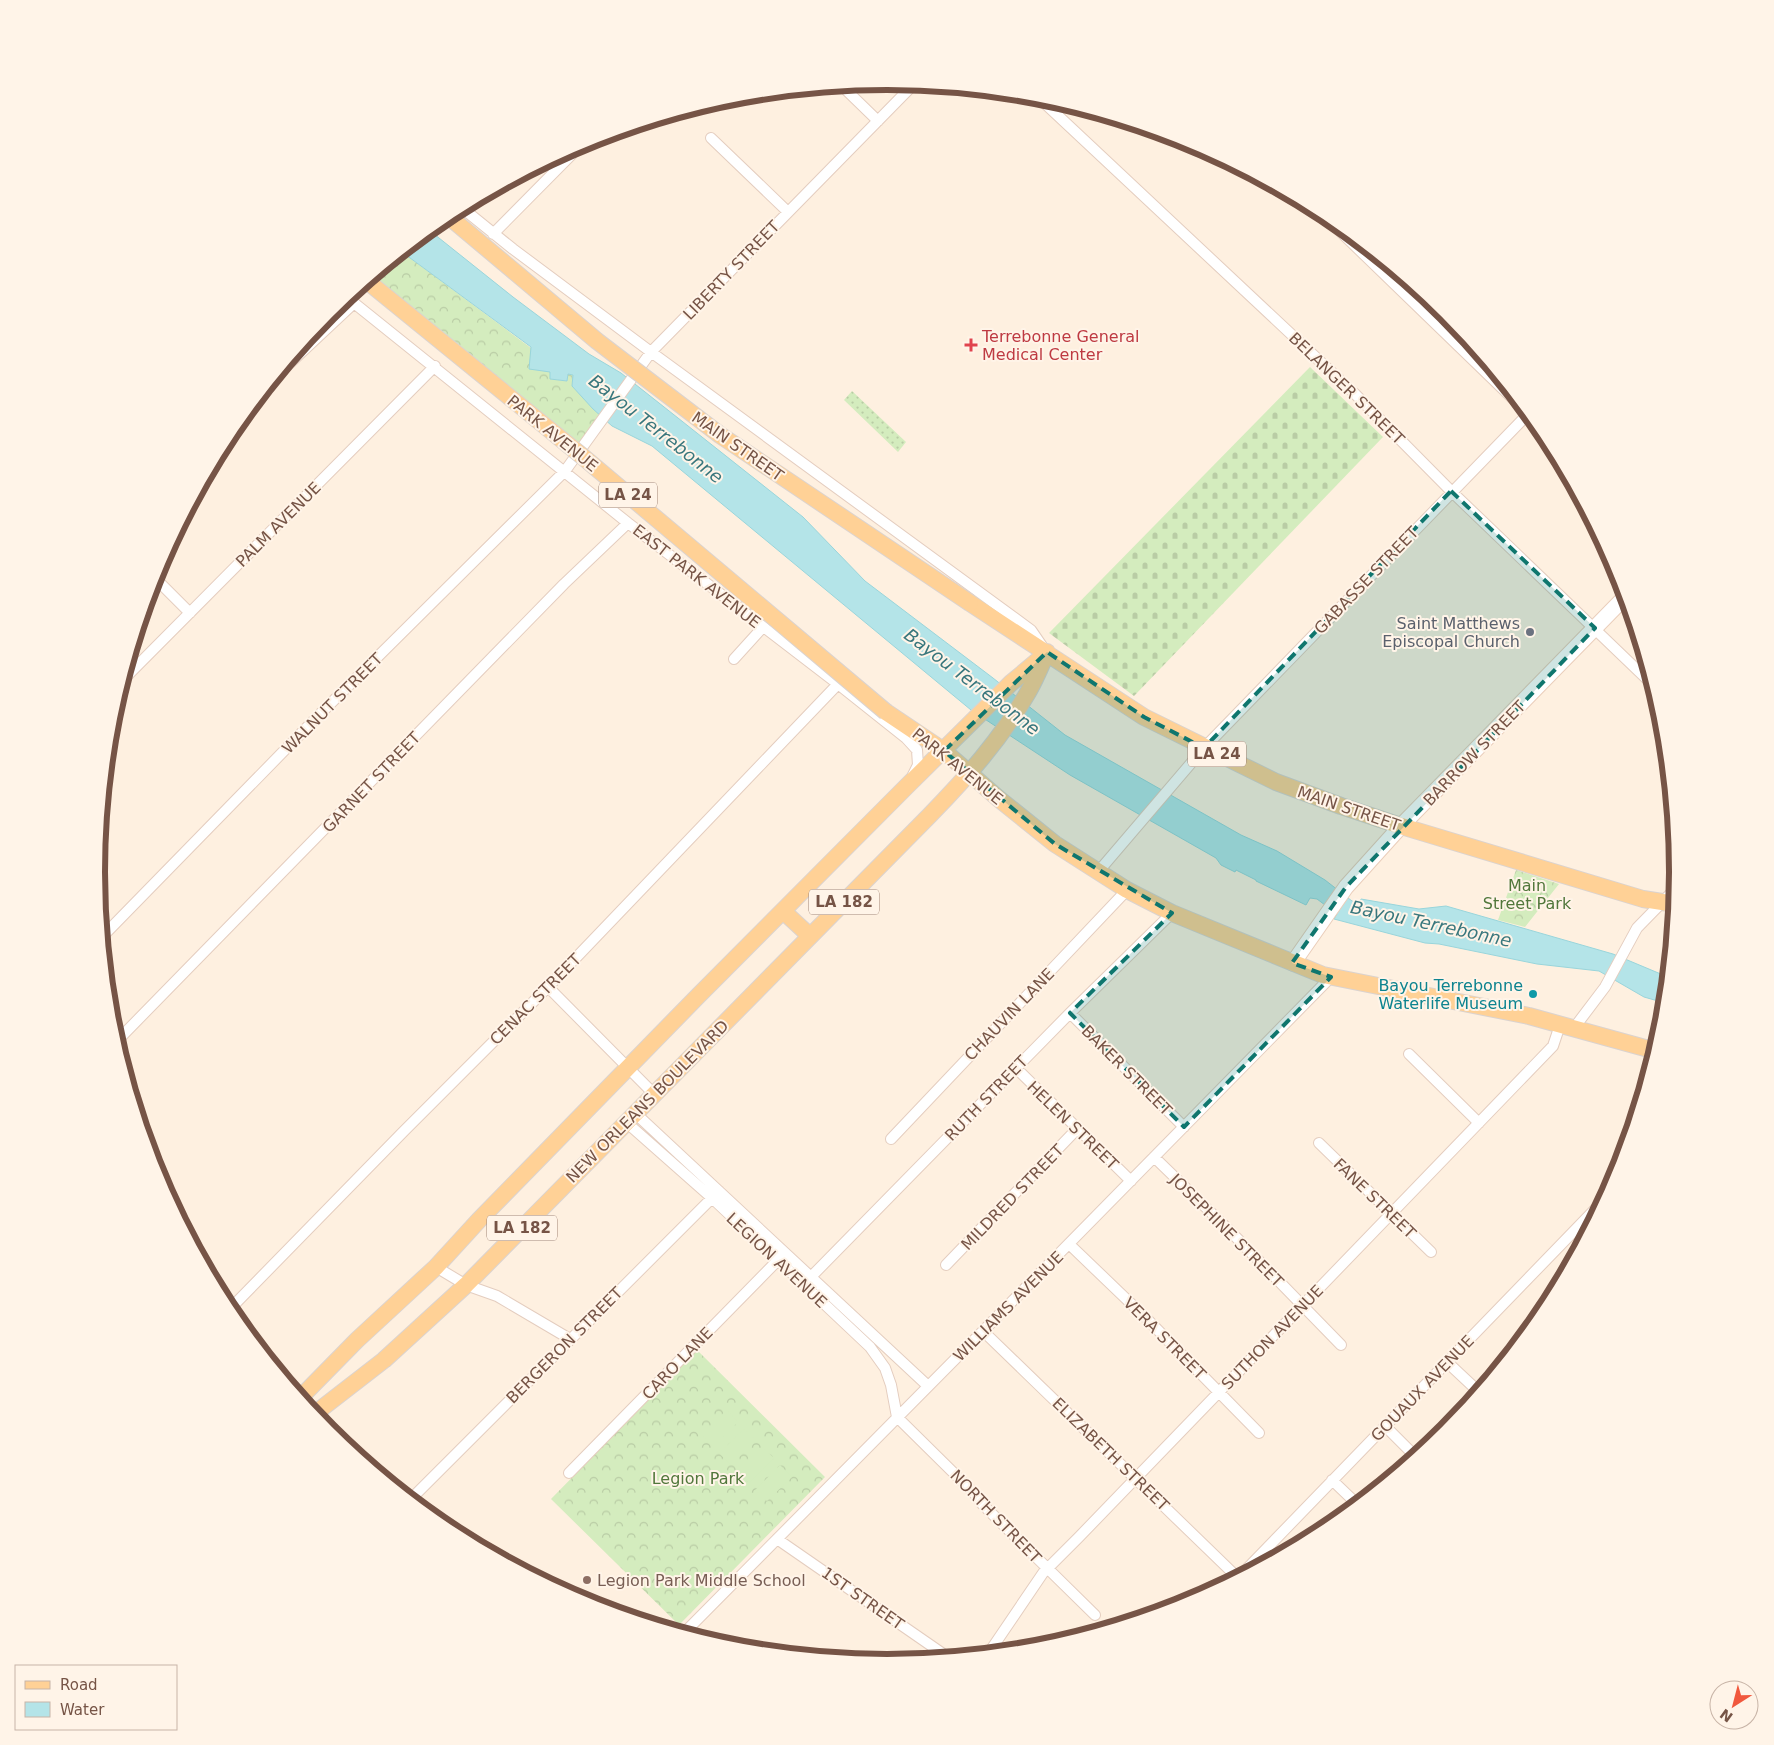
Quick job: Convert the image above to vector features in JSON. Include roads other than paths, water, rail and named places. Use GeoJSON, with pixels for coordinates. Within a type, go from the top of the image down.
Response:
{"type":"FeatureCollection","features":[{"type":"Feature","properties":{"kind":"main road","name":"MAIN STREET"},"geometry":{"type":"LineString","coordinates":[[454,221],[597,341],[720,435],[1144,717],[1276,782],[1341,806],[1634,896],[1668,903]]}},
{"type":"Feature","properties":{"kind":"main road","name":"PARK AVENUE"},"geometry":{"type":"LineString","coordinates":[[371,284],[582,456],[886,712],[944,751],[1056,844],[1127,890],[1172,913],[1323,976],[1529,1016],[1649,1049]]}},
{"type":"Feature","properties":{"kind":"main road","name":"BARROW STREET"},"geometry":{"type":"LineString","coordinates":[[1293,963],[1346,887],[1402,826],[1621,601]]}},
{"type":"Feature","properties":{"kind":"main road","name":"LA 182"},"geometry":{"type":"LineString","coordinates":[[304,1394],[357,1340],[436,1267],[479,1220],[908,785],[1011,683],[1048,652]]}},
{"type":"Feature","properties":{"kind":"main road","name":"LA 182"},"geometry":{"type":"LineString","coordinates":[[970,774],[1027,694],[1048,652]]}},
{"type":"Feature","properties":{"kind":"main road","name":"NEW ORLEANS BOULEVARD"},"geometry":{"type":"LineString","coordinates":[[319,1410],[384,1360],[466,1285],[970,774]]}},
{"type":"Feature","properties":{"kind":"main road"},"geometry":{"type":"LineString","coordinates":[[783,911],[810,936]]}},
{"type":"Feature","properties":{"kind":"street","name":"LIBERTY STREET"},"geometry":{"type":"LineString","coordinates":[[565,471],[650,352],[907,91]]}},
{"type":"Feature","properties":{"kind":"street"},"geometry":{"type":"LineString","coordinates":[[848,92],[878,121]]}},
{"type":"Feature","properties":{"kind":"street","name":"BELANGER STREET"},"geometry":{"type":"LineString","coordinates":[[1049,107],[1356,395],[1451,491],[1644,677]]}},
{"type":"Feature","properties":{"kind":"street"},"geometry":{"type":"LineString","coordinates":[[712,138],[788,212]]}},
{"type":"Feature","properties":{"kind":"street"},"geometry":{"type":"LineString","coordinates":[[492,234],[566,160]]}},
{"type":"Feature","properties":{"kind":"street","name":"MAIN STREET"},"geometry":{"type":"LineString","coordinates":[[467,213],[492,234],[650,352],[1031,630],[1048,652]]}},
{"type":"Feature","properties":{"kind":"street"},"geometry":{"type":"LineString","coordinates":[[1356,247],[1501,388]]}},
{"type":"Feature","properties":{"kind":"street","name":"EAST PARK AVENUE"},"geometry":{"type":"LineString","coordinates":[[316,339],[354,303],[435,366],[628,523],[906,738],[917,750],[918,765],[908,785]]}},
{"type":"Feature","properties":{"kind":"street","name":"PALM AVENUE"},"geometry":{"type":"LineString","coordinates":[[130,673],[435,366]]}},
{"type":"Feature","properties":{"kind":"street","name":"GABASSE STREET"},"geometry":{"type":"LineString","coordinates":[[1098,872],[1204,748],[1451,491],[1525,420]]}},
{"type":"Feature","properties":{"kind":"street","name":"WALNUT STREET"},"geometry":{"type":"LineString","coordinates":[[107,932],[312,723],[565,471]]}},
{"type":"Feature","properties":{"kind":"street","name":"GARNET STREET"},"geometry":{"type":"LineString","coordinates":[[122,1036],[564,584],[628,523]]}},
{"type":"Feature","properties":{"kind":"street"},"geometry":{"type":"LineString","coordinates":[[160,583],[190,613]]}},
{"type":"Feature","properties":{"kind":"street"},"geometry":{"type":"LineString","coordinates":[[734,659],[763,627]]}},
{"type":"Feature","properties":{"kind":"street","name":"CENAC STREET"},"geometry":{"type":"LineString","coordinates":[[234,1304],[396,1138],[548,987],[838,684]]}},
{"type":"Feature","properties":{"kind":"street","name":"CHAUVIN LANE"},"geometry":{"type":"LineString","coordinates":[[891,1139],[1127,890]]}},
{"type":"Feature","properties":{"kind":"street","name":"SUTHON AVENUE"},"geometry":{"type":"LineString","coordinates":[[993,1647],[1047,1569],[1553,1046],[1567,1027],[1605,987],[1637,928],[1668,903]]}},
{"type":"Feature","properties":{"kind":"street","name":"RUTH STREET"},"geometry":{"type":"LineString","coordinates":[[803,1285],[1070,1013],[1172,913]]}},
{"type":"Feature","properties":{"kind":"street","name":"WILLIAMS AVENUE"},"geometry":{"type":"LineString","coordinates":[[688,1629],[1331,977]]}},
{"type":"Feature","properties":{"kind":"street"},"geometry":{"type":"LineString","coordinates":[[548,987],[654,1094]]}},
{"type":"Feature","properties":{"kind":"street","name":"BAKER STREET"},"geometry":{"type":"LineString","coordinates":[[1070,1013],[1184,1127]]}},
{"type":"Feature","properties":{"kind":"street"},"geometry":{"type":"LineString","coordinates":[[1409,1054],[1479,1123]]}},
{"type":"Feature","properties":{"kind":"street","name":"HELEN STREET"},"geometry":{"type":"LineString","coordinates":[[1016,1068],[1131,1181]]}},
{"type":"Feature","properties":{"kind":"street","name":"LEGION AVENUE"},"geometry":{"type":"LineString","coordinates":[[631,1117],[716,1195],[785,1252],[869,1338],[885,1368],[891,1385],[897,1417]]}},
{"type":"Feature","properties":{"kind":"street","name":"MILDRED STREET"},"geometry":{"type":"LineString","coordinates":[[946,1265],[1078,1129]]}},
{"type":"Feature","properties":{"kind":"street","name":"FANE STREET"},"geometry":{"type":"LineString","coordinates":[[1319,1143],[1431,1252]]}},
{"type":"Feature","properties":{"kind":"street","name":"JOSEPHINE STREET"},"geometry":{"type":"LineString","coordinates":[[1154,1158],[1341,1346]]}},
{"type":"Feature","properties":{"kind":"street","name":"LEGION AVENUE"},"geometry":{"type":"LineString","coordinates":[[716,1195],[803,1285],[928,1386]]}},
{"type":"Feature","properties":{"kind":"street","name":"BERGERON STREET"},"geometry":{"type":"LineString","coordinates":[[414,1496],[716,1195]]}},
{"type":"Feature","properties":{"kind":"street","name":"GOUAUX AVENUE"},"geometry":{"type":"LineString","coordinates":[[1251,1564],[1592,1213]]}},
{"type":"Feature","properties":{"kind":"street","name":"VERA STREET"},"geometry":{"type":"LineString","coordinates":[[1069,1244],[1146,1318],[1259,1434]]}},
{"type":"Feature","properties":{"kind":"street","name":"CARO LANE"},"geometry":{"type":"LineString","coordinates":[[569,1473],[785,1252]]}},
{"type":"Feature","properties":{"kind":"street"},"geometry":{"type":"LineString","coordinates":[[436,1267],[466,1285],[497,1296],[570,1339]]}},
{"type":"Feature","properties":{"kind":"street","name":"ELIZABETH STREET"},"geometry":{"type":"LineString","coordinates":[[983,1331],[1234,1574]]}},
{"type":"Feature","properties":{"kind":"street"},"geometry":{"type":"LineString","coordinates":[[1447,1362],[1475,1388]]}},
{"type":"Feature","properties":{"kind":"street","name":"NORTH STREET"},"geometry":{"type":"LineString","coordinates":[[897,1417],[1095,1615]]}},
{"type":"Feature","properties":{"kind":"street"},"geometry":{"type":"LineString","coordinates":[[1385,1426],[1412,1453]]}},
{"type":"Feature","properties":{"kind":"street"},"geometry":{"type":"LineString","coordinates":[[1332,1480],[1354,1500]]}},
{"type":"Feature","properties":{"kind":"street","name":"1ST STREET"},"geometry":{"type":"LineString","coordinates":[[777,1539],[941,1653]]}},
{"type":"Feature","properties":{"kind":"water","name":"Bayou Terrebonne"},"geometry":{"type":"Polygon","coordinates":[[[435,235],[589,354],[621,373],[803,517],[865,581],[1065,735],[1241,835],[1277,851],[1325,880],[1352,901],[1357,903],[1361,899],[1419,909],[1446,906],[1613,954],[1663,975],[1658,1001],[1644,997],[1599,971],[1537,964],[1439,944],[1425,943],[1334,919],[1337,914],[1317,899],[1310,898],[1306,905],[1236,870],[1235,872],[1221,865],[1216,858],[1070,775],[971,710],[652,446],[612,426],[572,386],[573,375],[568,374],[567,381],[550,379],[550,372],[529,369],[531,347],[407,255],[435,235]]]}},
{"type":"Feature","properties":{"kind":"place","name":"Terrebonne General Medical Center"},"geometry":{"type":"Point","coordinates":[971,345]}},
{"type":"Feature","properties":{"kind":"place","name":"Saint Matthews Episcopal Church"},"geometry":{"type":"Point","coordinates":[1530,632]}},
{"type":"Feature","properties":{"kind":"place","name":"Bayou Terrebonne Waterlife Museum"},"geometry":{"type":"Point","coordinates":[1533,994]}},
{"type":"Feature","properties":{"kind":"place","name":"Legion Park Middle School"},"geometry":{"type":"Point","coordinates":[587,1580]}},
{"type":"Feature","properties":{"kind":"park label","name":"Main Street Park"},"geometry":{"type":"Point","coordinates":[1527,894]}},
{"type":"Feature","properties":{"kind":"park label","name":"Legion Park"},"geometry":{"type":"Point","coordinates":[698,1478]}}]}
